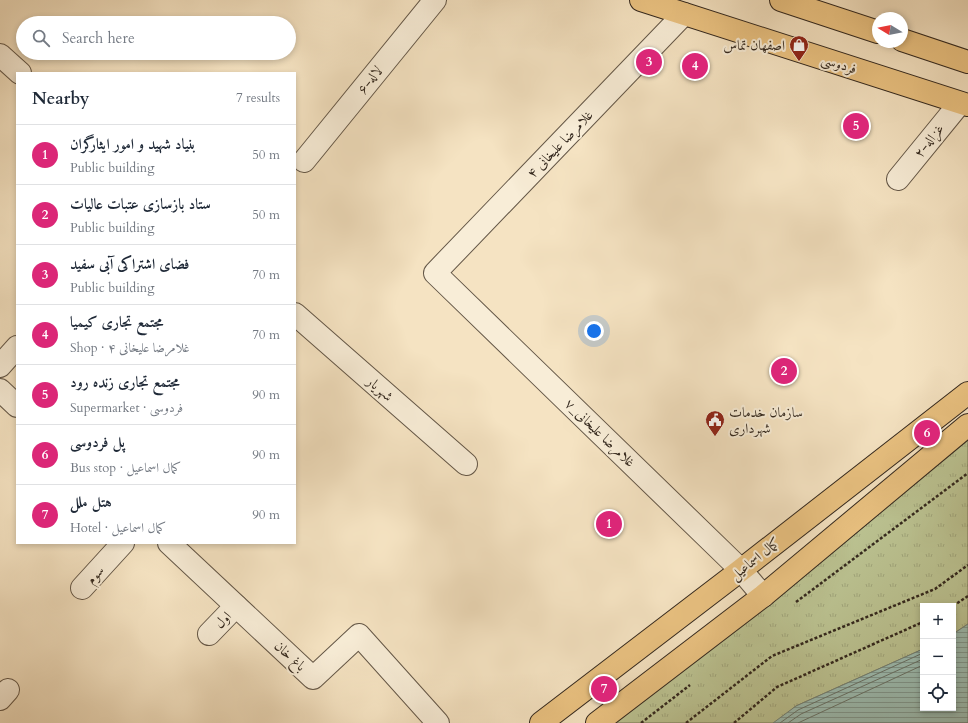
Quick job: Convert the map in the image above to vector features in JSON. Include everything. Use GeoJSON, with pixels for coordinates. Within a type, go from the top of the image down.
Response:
{"type":"FeatureCollection","features":[{"type":"Feature","properties":{"kind":"main road","name":"فردوسی"},"geometry":{"type":"LineString","coordinates":[[642,0],[688,7],[964,104]]}},
{"type":"Feature","properties":{"kind":"main road"},"geometry":{"type":"LineString","coordinates":[[781,0],[872,30]]}},
{"type":"Feature","properties":{"kind":"main road"},"geometry":{"type":"LineString","coordinates":[[908,42],[968,62]]}},
{"type":"Feature","properties":{"kind":"main road","name":"کمال اسماعیل"},"geometry":{"type":"LineString","coordinates":[[542,723],[968,393]]}},
{"type":"Feature","properties":{"kind":"main road"},"geometry":{"type":"LineString","coordinates":[[598,723],[763,596],[968,425]]}},
{"type":"Feature","properties":{"kind":"street","name":"۶-لاله"},"geometry":{"type":"LineString","coordinates":[[304,161],[435,0]]}},
{"type":"Feature","properties":{"kind":"street","name":"۴ غلامرضا علیخانی"},"geometry":{"type":"LineString","coordinates":[[435,273],[688,7]]}},
{"type":"Feature","properties":{"kind":"street"},"geometry":{"type":"LineString","coordinates":[[0,55],[19,72]]}},
{"type":"Feature","properties":{"kind":"street","name":"۲-غزاله"},"geometry":{"type":"LineString","coordinates":[[898,179],[964,104]]}},
{"type":"Feature","properties":{"kind":"street","name":"۷_غلامرضا علیخانی"},"geometry":{"type":"LineString","coordinates":[[435,273],[741,570],[763,596]]}},
{"type":"Feature","properties":{"kind":"street","name":"شهریار"},"geometry":{"type":"LineString","coordinates":[[296,315],[466,464]]}},
{"type":"Feature","properties":{"kind":"street"},"geometry":{"type":"LineString","coordinates":[[0,366],[16,348]]}},
{"type":"Feature","properties":{"kind":"street","name":"سوم"},"geometry":{"type":"LineString","coordinates":[[82,588],[122,544]]}},
{"type":"Feature","properties":{"kind":"street","name":"باغ خان"},"geometry":{"type":"LineString","coordinates":[[170,544],[313,678],[359,635],[438,723]]}},
{"type":"Feature","properties":{"kind":"street","name":"اول"},"geometry":{"type":"LineString","coordinates":[[209,634],[236,606]]}},
{"type":"Feature","properties":{"kind":"path"},"geometry":{"type":"LineString","coordinates":[[790,608],[968,473]]}},
{"type":"Feature","properties":{"kind":"path"},"geometry":{"type":"LineString","coordinates":[[686,723],[772,656],[935,589],[968,565]]}},
{"type":"Feature","properties":{"kind":"path"},"geometry":{"type":"LineString","coordinates":[[956,604],[968,596]]}},
{"type":"Feature","properties":{"kind":"path"},"geometry":{"type":"LineString","coordinates":[[734,723],[777,687],[920,623]]}},
{"type":"Feature","properties":{"kind":"path"},"geometry":{"type":"LineString","coordinates":[[641,723],[691,684]]}},
{"type":"Feature","properties":{"kind":"green space"},"geometry":{"type":"Polygon","coordinates":[[[968,435],[968,624],[956,632],[956,603],[920,603],[920,650],[796,706],[775,723],[607,723],[968,435]]]}},
{"type":"Feature","properties":{"kind":"water"},"geometry":{"type":"Polygon","coordinates":[[[968,624],[968,723],[773,723],[796,706],[920,650],[920,711],[956,711],[956,632],[968,624]]]}},
{"type":"Feature","properties":{"kind":"place","name":"فضای اشتراکی آبی سفید"},"geometry":{"type":"Point","coordinates":[649,62]}},
{"type":"Feature","properties":{"kind":"place","name":"اصفهان تماس"},"geometry":{"type":"Point","coordinates":[799,62]}},
{"type":"Feature","properties":{"kind":"place","name":"مجتمع تجاری کیمیا"},"geometry":{"type":"Point","coordinates":[695,66]}},
{"type":"Feature","properties":{"kind":"place","name":"مجتمع تجاری زنده رود"},"geometry":{"type":"Point","coordinates":[856,126]}},
{"type":"Feature","properties":{"kind":"place","name":"ستاد بازسازی عتبات عالیات"},"geometry":{"type":"Point","coordinates":[784,371]}},
{"type":"Feature","properties":{"kind":"place","name":"پل فردوسی"},"geometry":{"type":"Point","coordinates":[927,433]}},
{"type":"Feature","properties":{"kind":"place","name":"سازمان خدمات شهرداری"},"geometry":{"type":"Point","coordinates":[715,437]}},
{"type":"Feature","properties":{"kind":"place","name":"بنیاد شهید و امور ایثارگران"},"geometry":{"type":"Point","coordinates":[609,524]}},
{"type":"Feature","properties":{"kind":"place","name":"هتل ملل"},"geometry":{"type":"Point","coordinates":[604,689]}}]}
